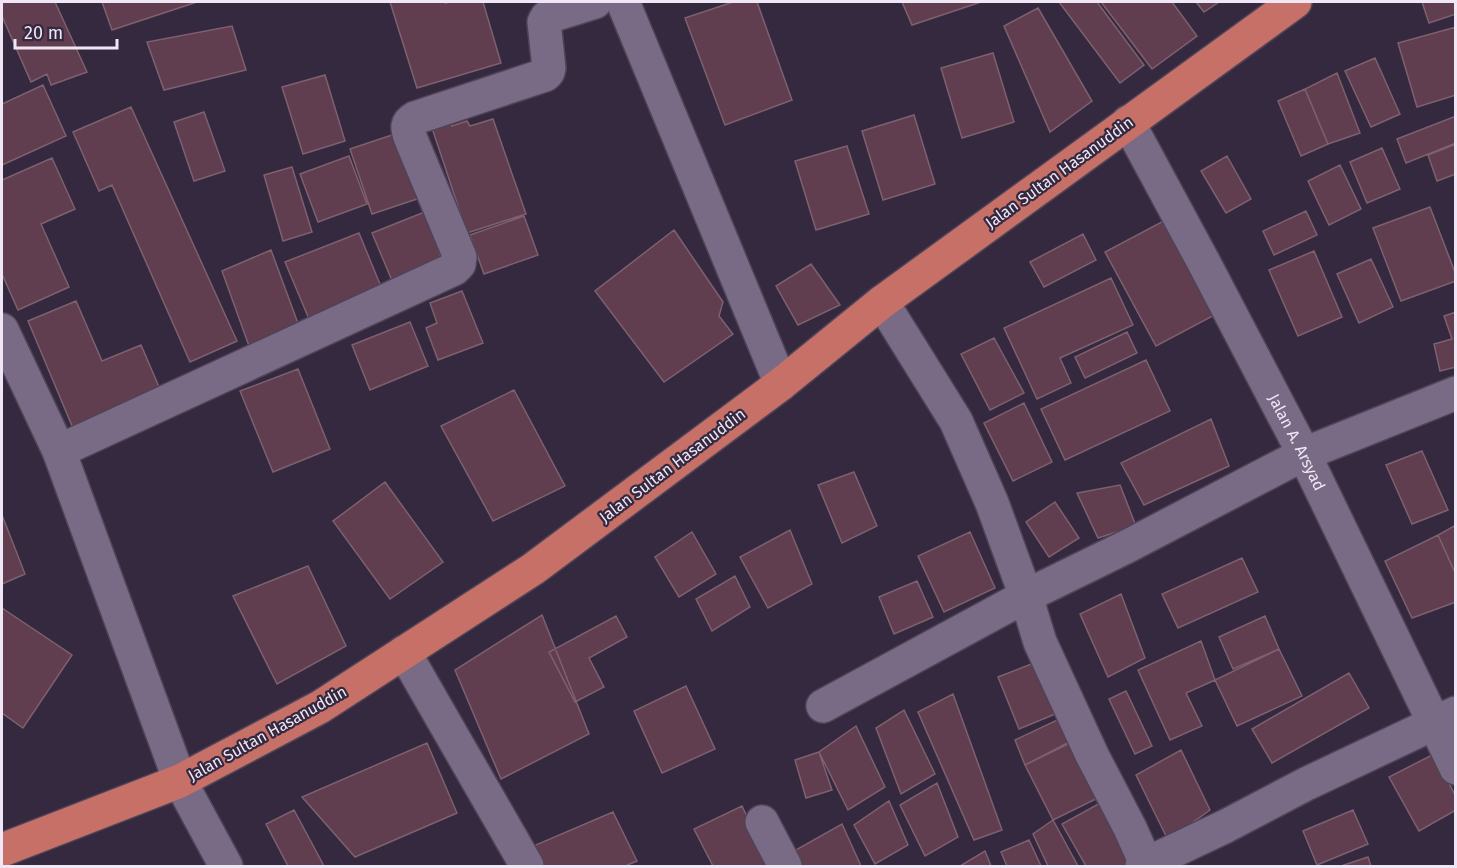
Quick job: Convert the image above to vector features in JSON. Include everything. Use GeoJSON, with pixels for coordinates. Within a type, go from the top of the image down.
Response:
{"type":"FeatureCollection","features":[{"type":"Feature","properties":{"kind":"highway","name":"Jalan Sultan Hasanuddin"},"geometry":{"type":"LineString","coordinates":[[2,850],[180,781],[320,707],[533,569],[781,384],[882,302],[1295,2]]}},
{"type":"Feature","properties":{"kind":"street"},"geometry":{"type":"LineString","coordinates":[[59,451],[454,269],[459,264],[460,257],[410,137],[407,128],[409,122],[415,118],[545,75],[549,68],[544,22],[547,17],[595,2]]}},
{"type":"Feature","properties":{"kind":"street"},"geometry":{"type":"LineString","coordinates":[[623,2],[781,384]]}},
{"type":"Feature","properties":{"kind":"street","name":"Jalan A. Arsyad"},"geometry":{"type":"LineString","coordinates":[[1128,122],[1445,719],[1455,768]]}},
{"type":"Feature","properties":{"kind":"street"},"geometry":{"type":"LineString","coordinates":[[882,302],[956,421],[992,503],[1040,642],[1145,866],[1306,784],[1445,719]]}},
{"type":"Feature","properties":{"kind":"street"},"geometry":{"type":"LineString","coordinates":[[2,330],[59,451],[180,781],[226,867]]}},
{"type":"Feature","properties":{"kind":"street"},"geometry":{"type":"LineString","coordinates":[[823,706],[1026,596],[1126,547],[1304,454],[1455,393]]}},
{"type":"Feature","properties":{"kind":"street"},"geometry":{"type":"LineString","coordinates":[[404,652],[527,867]]}},
{"type":"Feature","properties":{"kind":"street"},"geometry":{"type":"LineString","coordinates":[[762,822],[785,867]]}},
{"type":"Feature","properties":{"kind":"building"},"geometry":{"type":"Polygon","coordinates":[[[2,2],[55,2],[87,72],[51,85],[47,74],[31,82],[2,16],[2,2]]]}},
{"type":"Feature","properties":{"kind":"building"},"geometry":{"type":"Polygon","coordinates":[[[102,2],[197,2],[112,30],[102,2]]]}},
{"type":"Feature","properties":{"kind":"building"},"geometry":{"type":"Polygon","coordinates":[[[390,2],[483,2],[501,63],[417,88],[390,2]]]}},
{"type":"Feature","properties":{"kind":"building"},"geometry":{"type":"Polygon","coordinates":[[[733,2],[757,2],[792,100],[725,125],[685,18],[733,2]]]}},
{"type":"Feature","properties":{"kind":"building"},"geometry":{"type":"Polygon","coordinates":[[[902,2],[981,2],[912,25],[902,2]]]}},
{"type":"Feature","properties":{"kind":"building"},"geometry":{"type":"Polygon","coordinates":[[[1059,2],[1097,2],[1144,65],[1120,83],[1059,2]]]}},
{"type":"Feature","properties":{"kind":"building"},"geometry":{"type":"Polygon","coordinates":[[[1101,2],[1172,2],[1197,36],[1152,69],[1101,2]]]}},
{"type":"Feature","properties":{"kind":"building"},"geometry":{"type":"Polygon","coordinates":[[[1196,2],[1219,2],[1204,12],[1196,2]]]}},
{"type":"Feature","properties":{"kind":"building"},"geometry":{"type":"Polygon","coordinates":[[[1422,2],[1456,2],[1456,14],[1429,23],[1422,2]]]}},
{"type":"Feature","properties":{"kind":"building"},"geometry":{"type":"Polygon","coordinates":[[[1038,8],[1092,101],[1050,132],[1004,26],[1038,8]]]}},
{"type":"Feature","properties":{"kind":"building"},"geometry":{"type":"Polygon","coordinates":[[[232,26],[246,70],[164,90],[147,42],[232,26]]]}},
{"type":"Feature","properties":{"kind":"building"},"geometry":{"type":"Polygon","coordinates":[[[1456,27],[1456,95],[1417,107],[1398,43],[1456,27]]]}},
{"type":"Feature","properties":{"kind":"building"},"geometry":{"type":"Polygon","coordinates":[[[993,53],[1014,122],[962,138],[941,68],[993,53]]]}},
{"type":"Feature","properties":{"kind":"building"},"geometry":{"type":"Polygon","coordinates":[[[1375,58],[1400,114],[1371,127],[1345,71],[1375,58]]]}},
{"type":"Feature","properties":{"kind":"building"},"geometry":{"type":"Polygon","coordinates":[[[1337,73],[1360,133],[1328,144],[1305,89],[1337,73]]]}},
{"type":"Feature","properties":{"kind":"building"},"geometry":{"type":"Polygon","coordinates":[[[325,75],[345,141],[303,154],[282,87],[325,75]]]}},
{"type":"Feature","properties":{"kind":"building"},"geometry":{"type":"Polygon","coordinates":[[[43,85],[66,136],[2,165],[2,104],[43,85]]]}},
{"type":"Feature","properties":{"kind":"building"},"geometry":{"type":"Polygon","coordinates":[[[1305,89],[1328,144],[1301,156],[1278,101],[1305,89]]]}},
{"type":"Feature","properties":{"kind":"building"},"geometry":{"type":"Polygon","coordinates":[[[131,107],[237,341],[190,362],[112,185],[99,191],[73,132],[131,107]]]}},
{"type":"Feature","properties":{"kind":"building"},"geometry":{"type":"Polygon","coordinates":[[[204,112],[225,171],[194,181],[174,122],[204,112]]]}},
{"type":"Feature","properties":{"kind":"building"},"geometry":{"type":"Polygon","coordinates":[[[448,113],[452,126],[467,121],[470,126],[493,119],[526,214],[467,233],[429,119],[448,113]]]}},
{"type":"Feature","properties":{"kind":"building"},"geometry":{"type":"Polygon","coordinates":[[[914,115],[935,184],[883,200],[862,131],[914,115]]]}},
{"type":"Feature","properties":{"kind":"building"},"geometry":{"type":"Polygon","coordinates":[[[1456,116],[1456,143],[1406,163],[1397,139],[1456,116]]]}},
{"type":"Feature","properties":{"kind":"building"},"geometry":{"type":"Polygon","coordinates":[[[404,131],[426,196],[372,214],[350,149],[404,131]]]}},
{"type":"Feature","properties":{"kind":"building"},"geometry":{"type":"Polygon","coordinates":[[[1456,144],[1456,174],[1437,181],[1428,155],[1456,144]]]}},
{"type":"Feature","properties":{"kind":"building"},"geometry":{"type":"Polygon","coordinates":[[[847,146],[869,214],[816,230],[795,161],[847,146]]]}},
{"type":"Feature","properties":{"kind":"building"},"geometry":{"type":"Polygon","coordinates":[[[1382,148],[1400,189],[1367,203],[1350,162],[1382,148]]]}},
{"type":"Feature","properties":{"kind":"building"},"geometry":{"type":"Polygon","coordinates":[[[349,156],[367,204],[318,222],[300,174],[349,156]]]}},
{"type":"Feature","properties":{"kind":"building"},"geometry":{"type":"Polygon","coordinates":[[[1227,156],[1251,199],[1226,213],[1201,171],[1227,156]]]}},
{"type":"Feature","properties":{"kind":"building"},"geometry":{"type":"Polygon","coordinates":[[[52,158],[75,209],[41,224],[69,287],[18,310],[2,274],[2,180],[52,158]]]}},
{"type":"Feature","properties":{"kind":"building"},"geometry":{"type":"Polygon","coordinates":[[[1340,165],[1361,209],[1329,225],[1308,181],[1340,165]]]}},
{"type":"Feature","properties":{"kind":"building"},"geometry":{"type":"Polygon","coordinates":[[[292,167],[312,232],[283,241],[264,175],[292,167]]]}},
{"type":"Feature","properties":{"kind":"building"},"geometry":{"type":"Polygon","coordinates":[[[1430,207],[1456,275],[1456,281],[1401,301],[1373,228],[1430,207]]]}},
{"type":"Feature","properties":{"kind":"building"},"geometry":{"type":"Polygon","coordinates":[[[427,211],[442,261],[393,283],[372,233],[427,211]]]}},
{"type":"Feature","properties":{"kind":"building"},"geometry":{"type":"Polygon","coordinates":[[[1306,211],[1317,235],[1274,255],[1263,231],[1306,211]]]}},
{"type":"Feature","properties":{"kind":"building"},"geometry":{"type":"Polygon","coordinates":[[[524,216],[538,255],[484,274],[470,235],[524,216]]]}},
{"type":"Feature","properties":{"kind":"building"},"geometry":{"type":"Polygon","coordinates":[[[1173,216],[1224,310],[1156,346],[1105,252],[1173,216]]]}},
{"type":"Feature","properties":{"kind":"building"},"geometry":{"type":"Polygon","coordinates":[[[674,230],[723,302],[719,316],[733,334],[664,382],[595,291],[674,230]]]}},
{"type":"Feature","properties":{"kind":"building"},"geometry":{"type":"Polygon","coordinates":[[[359,233],[382,289],[309,319],[285,262],[359,233]]]}},
{"type":"Feature","properties":{"kind":"building"},"geometry":{"type":"Polygon","coordinates":[[[1083,234],[1096,260],[1044,287],[1030,262],[1083,234]]]}},
{"type":"Feature","properties":{"kind":"building"},"geometry":{"type":"Polygon","coordinates":[[[271,250],[299,326],[249,346],[222,271],[271,250]]]}},
{"type":"Feature","properties":{"kind":"building"},"geometry":{"type":"Polygon","coordinates":[[[1314,251],[1342,317],[1298,336],[1269,270],[1314,251]]]}},
{"type":"Feature","properties":{"kind":"building"},"geometry":{"type":"Polygon","coordinates":[[[1371,259],[1393,307],[1359,323],[1337,274],[1371,259]]]}},
{"type":"Feature","properties":{"kind":"building"},"geometry":{"type":"Polygon","coordinates":[[[811,264],[840,305],[798,325],[776,286],[811,264]]]}},
{"type":"Feature","properties":{"kind":"building"},"geometry":{"type":"Polygon","coordinates":[[[1111,278],[1133,325],[1060,358],[1071,383],[1037,399],[1004,328],[1111,278]]]}},
{"type":"Feature","properties":{"kind":"building"},"geometry":{"type":"Polygon","coordinates":[[[462,291],[483,343],[438,360],[426,328],[437,323],[430,303],[462,291]]]}},
{"type":"Feature","properties":{"kind":"building"},"geometry":{"type":"Polygon","coordinates":[[[76,301],[102,361],[141,345],[163,396],[75,433],[28,321],[76,301]]]}},
{"type":"Feature","properties":{"kind":"building"},"geometry":{"type":"Polygon","coordinates":[[[1456,312],[1456,367],[1440,371],[1434,344],[1452,339],[1444,316],[1456,312]]]}},
{"type":"Feature","properties":{"kind":"building"},"geometry":{"type":"Polygon","coordinates":[[[410,322],[428,366],[370,390],[352,345],[410,322]]]}},
{"type":"Feature","properties":{"kind":"building"},"geometry":{"type":"Polygon","coordinates":[[[1127,332],[1137,353],[1085,378],[1075,357],[1127,332]]]}},
{"type":"Feature","properties":{"kind":"building"},"geometry":{"type":"Polygon","coordinates":[[[994,338],[1024,393],[990,410],[961,354],[994,338]]]}},
{"type":"Feature","properties":{"kind":"building"},"geometry":{"type":"Polygon","coordinates":[[[1146,360],[1170,411],[1065,460],[1041,409],[1146,360]]]}},
{"type":"Feature","properties":{"kind":"building"},"geometry":{"type":"Polygon","coordinates":[[[298,369],[330,449],[273,472],[240,391],[298,369]]]}},
{"type":"Feature","properties":{"kind":"building"},"geometry":{"type":"Polygon","coordinates":[[[514,390],[565,486],[493,521],[441,426],[514,390]]]}},
{"type":"Feature","properties":{"kind":"building"},"geometry":{"type":"Polygon","coordinates":[[[1024,403],[1052,462],[1013,481],[984,423],[1024,403]]]}},
{"type":"Feature","properties":{"kind":"building"},"geometry":{"type":"Polygon","coordinates":[[[1211,419],[1229,466],[1144,505],[1121,463],[1211,419]]]}},
{"type":"Feature","properties":{"kind":"building"},"geometry":{"type":"Polygon","coordinates":[[[1422,451],[1448,510],[1412,524],[1386,465],[1422,451]]]}},
{"type":"Feature","properties":{"kind":"building"},"geometry":{"type":"Polygon","coordinates":[[[854,472],[877,526],[842,543],[818,485],[854,472]]]}},
{"type":"Feature","properties":{"kind":"building"},"geometry":{"type":"Polygon","coordinates":[[[385,482],[443,562],[390,599],[333,521],[385,482]]]}},
{"type":"Feature","properties":{"kind":"building"},"geometry":{"type":"Polygon","coordinates":[[[1120,485],[1136,526],[1098,538],[1077,493],[1120,485]]]}},
{"type":"Feature","properties":{"kind":"building"},"geometry":{"type":"Polygon","coordinates":[[[1055,502],[1079,538],[1049,557],[1026,522],[1055,502]]]}},
{"type":"Feature","properties":{"kind":"building"},"geometry":{"type":"Polygon","coordinates":[[[2,515],[25,574],[2,584],[2,515]]]}},
{"type":"Feature","properties":{"kind":"building"},"geometry":{"type":"Polygon","coordinates":[[[1456,525],[1456,575],[1438,535],[1456,525]]]}},
{"type":"Feature","properties":{"kind":"building"},"geometry":{"type":"Polygon","coordinates":[[[790,530],[812,584],[768,608],[740,557],[790,530]]]}},
{"type":"Feature","properties":{"kind":"building"},"geometry":{"type":"Polygon","coordinates":[[[692,532],[716,574],[679,597],[655,557],[692,532]]]}},
{"type":"Feature","properties":{"kind":"building"},"geometry":{"type":"Polygon","coordinates":[[[970,532],[995,588],[944,612],[918,556],[970,532]]]}},
{"type":"Feature","properties":{"kind":"building"},"geometry":{"type":"Polygon","coordinates":[[[1438,535],[1456,575],[1456,602],[1412,618],[1385,561],[1438,535]]]}},
{"type":"Feature","properties":{"kind":"building"},"geometry":{"type":"Polygon","coordinates":[[[1242,558],[1258,592],[1178,628],[1162,594],[1242,558]]]}},
{"type":"Feature","properties":{"kind":"building"},"geometry":{"type":"Polygon","coordinates":[[[308,566],[346,646],[277,684],[233,596],[308,566]]]}},
{"type":"Feature","properties":{"kind":"building"},"geometry":{"type":"Polygon","coordinates":[[[735,576],[750,607],[712,631],[696,599],[735,576]]]}},
{"type":"Feature","properties":{"kind":"building"},"geometry":{"type":"Polygon","coordinates":[[[917,581],[933,617],[894,634],[879,597],[917,581]]]}},
{"type":"Feature","properties":{"kind":"building"},"geometry":{"type":"Polygon","coordinates":[[[1121,594],[1145,658],[1108,677],[1080,614],[1121,594]]]}},
{"type":"Feature","properties":{"kind":"building"},"geometry":{"type":"Polygon","coordinates":[[[2,608],[72,655],[23,728],[2,713],[2,608]]]}},
{"type":"Feature","properties":{"kind":"building"},"geometry":{"type":"Polygon","coordinates":[[[542,615],[589,734],[501,779],[455,670],[542,615]]]}},
{"type":"Feature","properties":{"kind":"building"},"geometry":{"type":"Polygon","coordinates":[[[616,616],[627,637],[589,658],[604,687],[575,702],[549,652],[616,616]]]}},
{"type":"Feature","properties":{"kind":"building"},"geometry":{"type":"Polygon","coordinates":[[[1265,616],[1279,649],[1233,669],[1219,637],[1265,616]]]}},
{"type":"Feature","properties":{"kind":"building"},"geometry":{"type":"Polygon","coordinates":[[[1201,641],[1215,680],[1186,693],[1202,726],[1170,740],[1138,670],[1201,641]]]}},
{"type":"Feature","properties":{"kind":"building"},"geometry":{"type":"Polygon","coordinates":[[[1279,649],[1302,696],[1237,726],[1215,680],[1279,649]]]}},
{"type":"Feature","properties":{"kind":"building"},"geometry":{"type":"Polygon","coordinates":[[[1039,661],[1060,712],[1019,729],[998,677],[1039,661]]]}},
{"type":"Feature","properties":{"kind":"building"},"geometry":{"type":"Polygon","coordinates":[[[1349,673],[1369,708],[1272,763],[1252,729],[1349,673]]]}},
{"type":"Feature","properties":{"kind":"building"},"geometry":{"type":"Polygon","coordinates":[[[686,686],[715,749],[662,773],[634,711],[686,686]]]}},
{"type":"Feature","properties":{"kind":"building"},"geometry":{"type":"Polygon","coordinates":[[[1126,691],[1152,746],[1135,754],[1109,699],[1126,691]]]}},
{"type":"Feature","properties":{"kind":"building"},"geometry":{"type":"Polygon","coordinates":[[[953,694],[1002,830],[974,840],[918,712],[953,694]]]}},
{"type":"Feature","properties":{"kind":"building"},"geometry":{"type":"Polygon","coordinates":[[[904,710],[935,774],[901,794],[876,728],[904,710]]]}},
{"type":"Feature","properties":{"kind":"building"},"geometry":{"type":"Polygon","coordinates":[[[1068,715],[1079,737],[1025,765],[1015,740],[1068,715]]]}},
{"type":"Feature","properties":{"kind":"building"},"geometry":{"type":"Polygon","coordinates":[[[856,726],[885,787],[848,810],[819,752],[856,726]]]}},
{"type":"Feature","properties":{"kind":"building"},"geometry":{"type":"Polygon","coordinates":[[[427,743],[457,813],[355,857],[302,797],[427,743]]]}},
{"type":"Feature","properties":{"kind":"building"},"geometry":{"type":"Polygon","coordinates":[[[1070,743],[1098,798],[1053,820],[1025,765],[1070,743]]]}},
{"type":"Feature","properties":{"kind":"building"},"geometry":{"type":"Polygon","coordinates":[[[1181,750],[1210,810],[1168,840],[1136,775],[1181,750]]]}},
{"type":"Feature","properties":{"kind":"building"},"geometry":{"type":"Polygon","coordinates":[[[819,752],[832,790],[806,798],[795,760],[819,752]]]}},
{"type":"Feature","properties":{"kind":"building"},"geometry":{"type":"Polygon","coordinates":[[[1434,754],[1456,797],[1456,810],[1419,831],[1389,777],[1434,754]]]}},
{"type":"Feature","properties":{"kind":"building"},"geometry":{"type":"Polygon","coordinates":[[[937,783],[958,837],[925,856],[900,805],[937,783]]]}},
{"type":"Feature","properties":{"kind":"building"},"geometry":{"type":"Polygon","coordinates":[[[1111,797],[1134,861],[1124,866],[1086,866],[1062,824],[1111,797]]]}},
{"type":"Feature","properties":{"kind":"building"},"geometry":{"type":"Polygon","coordinates":[[[889,801],[908,845],[875,864],[854,825],[889,801]]]}},
{"type":"Feature","properties":{"kind":"building"},"geometry":{"type":"Polygon","coordinates":[[[742,806],[771,866],[713,866],[694,829],[742,806]]]}},
{"type":"Feature","properties":{"kind":"building"},"geometry":{"type":"Polygon","coordinates":[[[294,810],[324,866],[288,866],[266,824],[294,810]]]}},
{"type":"Feature","properties":{"kind":"building"},"geometry":{"type":"Polygon","coordinates":[[[1353,810],[1368,844],[1317,865],[1303,831],[1353,810]]]}},
{"type":"Feature","properties":{"kind":"building"},"geometry":{"type":"Polygon","coordinates":[[[613,812],[637,861],[625,866],[541,866],[531,847],[613,812]]]}},
{"type":"Feature","properties":{"kind":"building"},"geometry":{"type":"Polygon","coordinates":[[[1053,820],[1078,866],[1048,866],[1033,834],[1053,820]]]}},
{"type":"Feature","properties":{"kind":"building"},"geometry":{"type":"Polygon","coordinates":[[[842,824],[861,866],[801,866],[794,851],[842,824]]]}},
{"type":"Feature","properties":{"kind":"building"},"geometry":{"type":"Polygon","coordinates":[[[1029,840],[1041,866],[1007,866],[1001,852],[1029,840]]]}},
{"type":"Feature","properties":{"kind":"building"},"geometry":{"type":"Polygon","coordinates":[[[985,851],[991,866],[960,866],[985,851]]]}},
{"type":"Feature","properties":{"kind":"building"},"geometry":{"type":"Polygon","coordinates":[[[1368,857],[1371,866],[1341,866],[1368,857]]]}}]}
